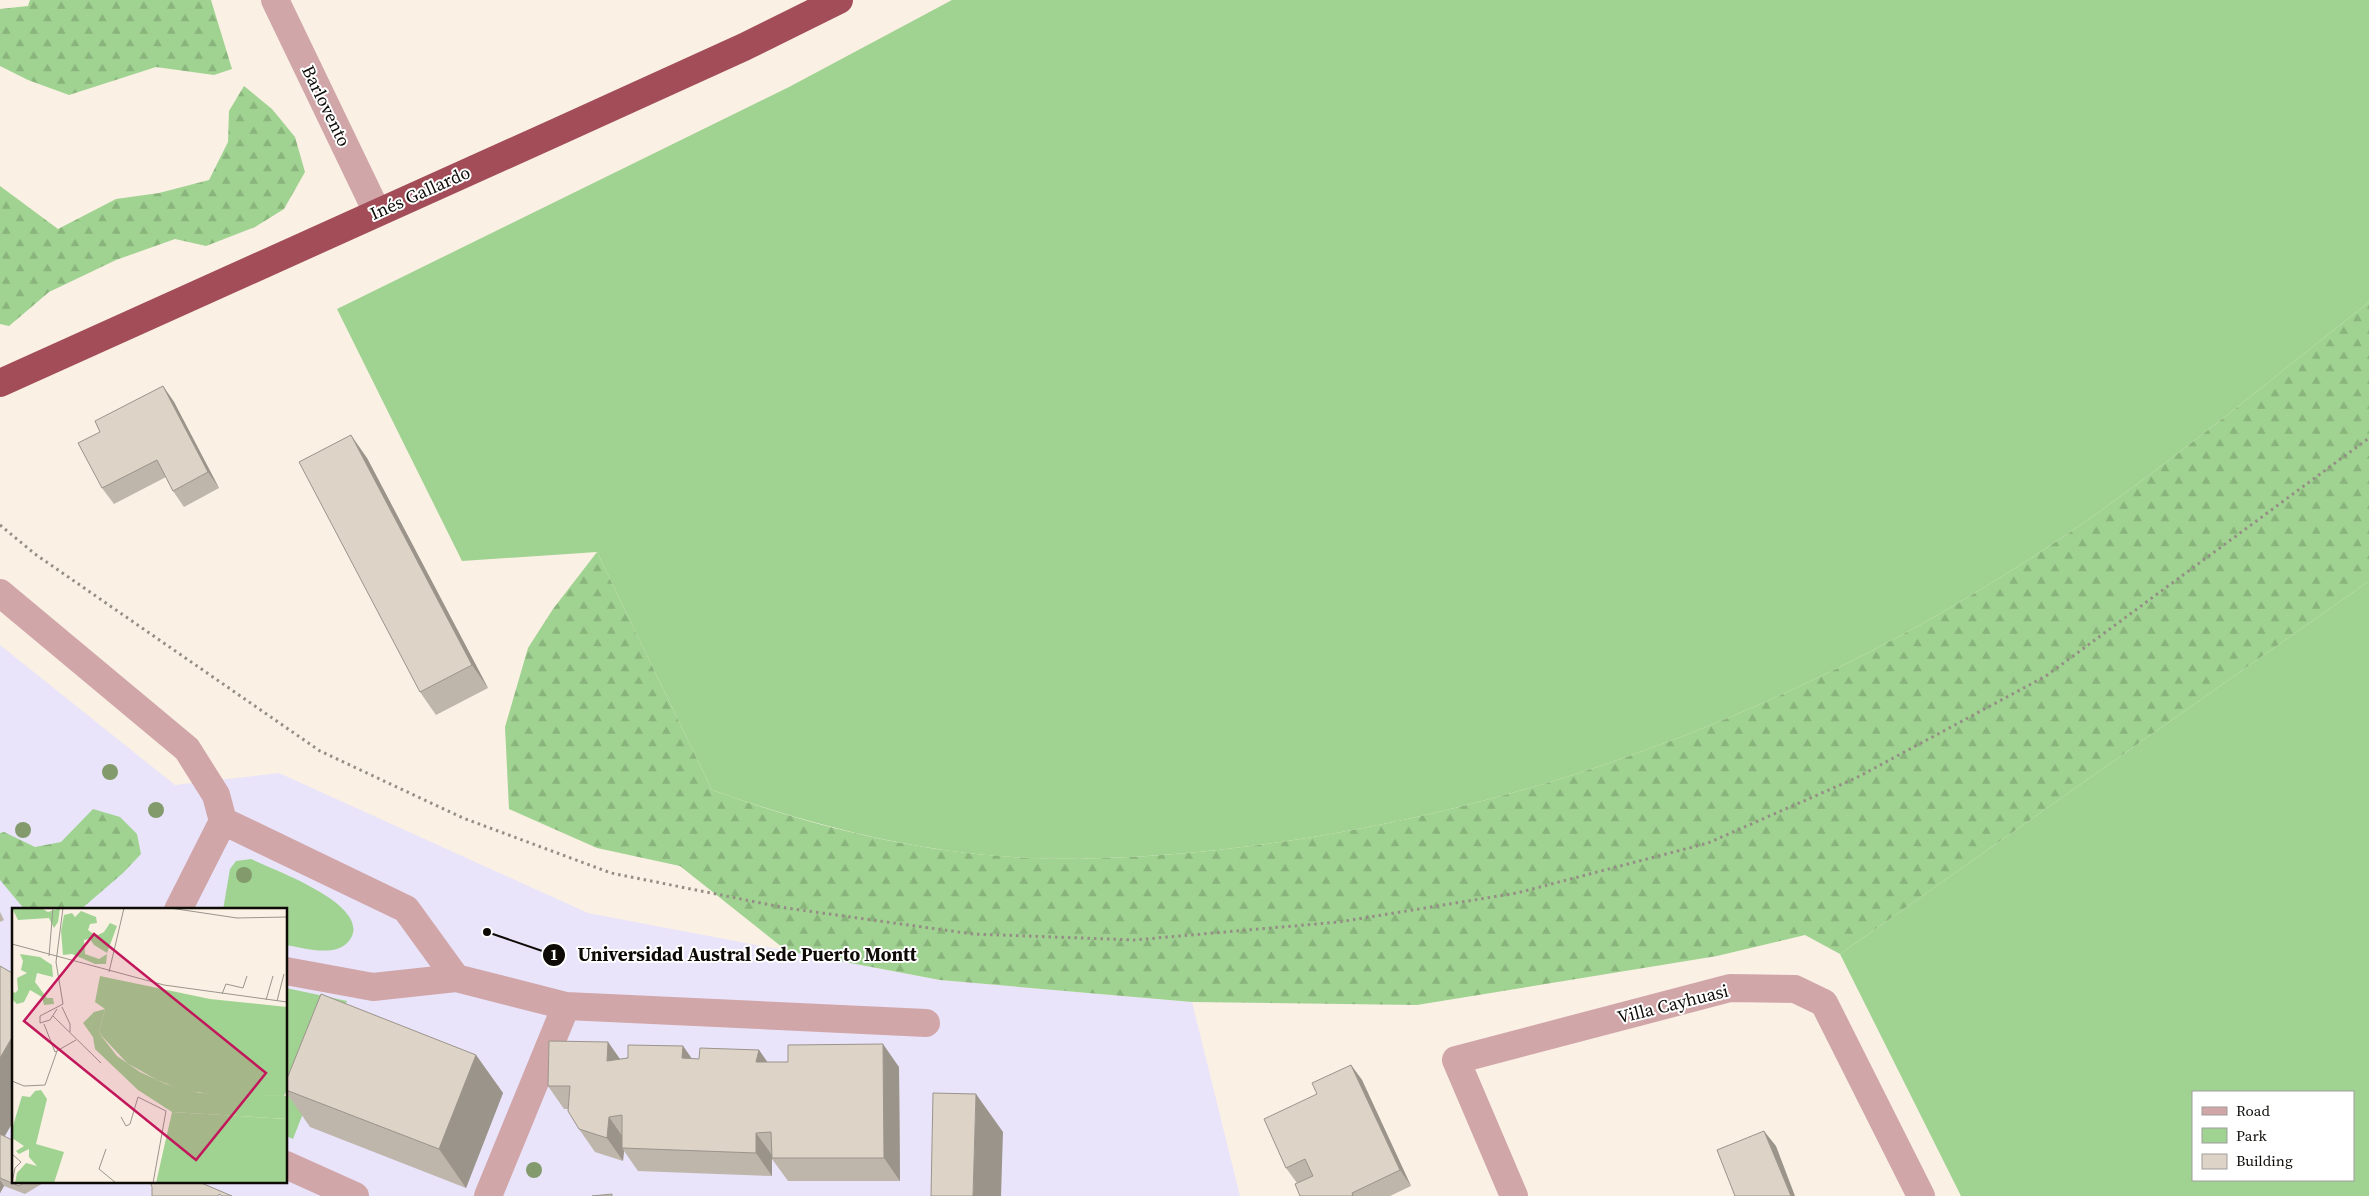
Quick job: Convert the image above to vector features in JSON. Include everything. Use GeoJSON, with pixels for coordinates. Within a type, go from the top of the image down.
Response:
{"type":"FeatureCollection","features":[{"type":"Feature","properties":{"kind":"highway","name":"Inés Gallardo"},"geometry":{"type":"LineString","coordinates":[[0,383],[744,47],[838,0]]}},
{"type":"Feature","properties":{"kind":"street","name":"Barlovento"},"geometry":{"type":"LineString","coordinates":[[275,0],[378,212]]}},
{"type":"Feature","properties":{"kind":"street"},"geometry":{"type":"LineString","coordinates":[[0,593],[187,749],[216,794],[223,821],[197,876],[179,908]]}},
{"type":"Feature","properties":{"kind":"street"},"geometry":{"type":"LineString","coordinates":[[223,821],[406,909],[456,978]]}},
{"type":"Feature","properties":{"kind":"street"},"geometry":{"type":"LineString","coordinates":[[197,876],[203,908]]}},
{"type":"Feature","properties":{"kind":"street"},"geometry":{"type":"LineString","coordinates":[[288,971],[373,987],[456,978],[566,1006],[926,1022]]}},
{"type":"Feature","properties":{"kind":"street","name":"Villa Cayhuasi"},"geometry":{"type":"LineString","coordinates":[[1514,1196],[1456,1060],[1730,988],[1795,989],[1824,1003],[1921,1196]]}},
{"type":"Feature","properties":{"kind":"street"},"geometry":{"type":"LineString","coordinates":[[488,1196],[566,1006]]}},
{"type":"Feature","properties":{"kind":"street"},"geometry":{"type":"LineString","coordinates":[[288,1165],[355,1196]]}},
{"type":"Feature","properties":{"kind":"path"},"geometry":{"type":"LineString","coordinates":[[0,525],[34,554],[320,751],[463,818],[611,873],[786,908],[973,934],[1134,940],[1339,922],[1517,893],[1708,843],[1856,778],[2046,676],[2369,438]]}},
{"type":"Feature","properties":{"kind":"shaded area"},"geometry":{"type":"Polygon","coordinates":[[[0,645],[175,785],[279,773],[588,913],[940,980],[1192,1002],[1240,1196],[0,1196],[0,645]]]}},
{"type":"Feature","properties":{"kind":"green space"},"geometry":{"type":"Polygon","coordinates":[[[30,0],[211,0],[232,69],[214,75],[156,67],[69,95],[28,80],[0,66],[0,9],[28,6],[30,0]]]}},
{"type":"Feature","properties":{"kind":"green space"},"geometry":{"type":"Polygon","coordinates":[[[952,0],[2369,0],[2369,302],[2159,468],[2028,560],[1941,613],[1851,662],[1758,705],[1663,744],[1566,777],[1468,805],[1368,827],[1267,844],[1172,854],[1077,859],[974,854],[936,849],[860,834],[785,814],[712,790],[597,552],[462,561],[337,309],[789,87],[952,0]]]}},
{"type":"Feature","properties":{"kind":"green space"},"geometry":{"type":"Polygon","coordinates":[[[244,86],[272,109],[295,137],[305,172],[284,209],[255,227],[206,246],[175,239],[116,260],[49,292],[9,326],[0,324],[0,186],[58,229],[116,199],[159,193],[209,180],[228,142],[229,111],[244,86]]]}},
{"type":"Feature","properties":{"kind":"green space"},"geometry":{"type":"Polygon","coordinates":[[[2369,302],[2369,581],[1840,954],[1805,935],[1717,956],[1417,1005],[1192,1002],[940,980],[787,951],[680,866],[597,848],[509,809],[505,727],[528,648],[553,609],[597,552],[712,790],[785,814],[860,834],[936,849],[1013,857],[1077,859],[1172,854],[1267,844],[1368,827],[1468,805],[1566,777],[1663,744],[1758,705],[1851,662],[1941,613],[2028,560],[2116,500],[2202,435],[2369,302]]]}},
{"type":"Feature","properties":{"kind":"green space"},"geometry":{"type":"Polygon","coordinates":[[[2369,581],[2369,1196],[1961,1196],[1840,954],[2369,581]]]}},
{"type":"Feature","properties":{"kind":"green space"},"geometry":{"type":"Polygon","coordinates":[[[93,809],[120,817],[137,834],[141,854],[123,873],[82,908],[23,908],[0,880],[0,833],[4,832],[35,847],[61,842],[93,809]]]}},
{"type":"Feature","properties":{"kind":"green space"},"geometry":{"type":"Polygon","coordinates":[[[251,859],[298,880],[334,901],[347,913],[353,925],[351,938],[346,944],[330,950],[321,951],[288,945],[288,908],[223,908],[230,869],[236,861],[251,859]]]}},
{"type":"Feature","properties":{"kind":"green space"},"geometry":{"type":"Polygon","coordinates":[[[288,988],[347,1001],[293,1139],[288,1137],[288,988]]]}},
{"type":"Feature","properties":{"kind":"building"},"geometry":{"type":"Polygon","coordinates":[[[163,386],[208,472],[173,491],[157,460],[102,488],[78,443],[100,432],[95,421],[163,386]]]}},
{"type":"Feature","properties":{"kind":"building"},"geometry":{"type":"Polygon","coordinates":[[[351,435],[472,665],[420,692],[299,462],[351,435]]]}},
{"type":"Feature","properties":{"kind":"building"},"geometry":{"type":"Polygon","coordinates":[[[0,966],[12,973],[12,1037],[0,1058],[0,966]]]}},
{"type":"Feature","properties":{"kind":"building"},"geometry":{"type":"Polygon","coordinates":[[[321,994],[476,1055],[439,1149],[288,1091],[288,1076],[321,994]]]}},
{"type":"Feature","properties":{"kind":"building"},"geometry":{"type":"Polygon","coordinates":[[[549,1041],[608,1042],[607,1061],[628,1058],[628,1045],[683,1046],[682,1058],[699,1059],[700,1048],[759,1050],[756,1062],[788,1062],[788,1045],[883,1044],[884,1158],[772,1158],[771,1132],[756,1133],[756,1153],[622,1148],[622,1115],[609,1117],[607,1138],[579,1129],[568,1111],[570,1086],[548,1086],[549,1041]]]}},
{"type":"Feature","properties":{"kind":"building"},"geometry":{"type":"Polygon","coordinates":[[[1351,1065],[1400,1170],[1352,1193],[1353,1196],[1300,1196],[1295,1184],[1313,1176],[1305,1159],[1286,1168],[1264,1119],[1317,1094],[1312,1083],[1351,1065]]]}},
{"type":"Feature","properties":{"kind":"building"},"geometry":{"type":"Polygon","coordinates":[[[933,1093],[976,1094],[973,1196],[931,1196],[933,1093]]]}},
{"type":"Feature","properties":{"kind":"building"},"geometry":{"type":"Polygon","coordinates":[[[1764,1131],[1791,1196],[1735,1196],[1717,1150],[1764,1131]]]}},
{"type":"Feature","properties":{"kind":"building"},"geometry":{"type":"Polygon","coordinates":[[[0,1134],[12,1140],[12,1183],[0,1178],[0,1134]]]}},
{"type":"Feature","properties":{"kind":"building"},"geometry":{"type":"Polygon","coordinates":[[[151,1184],[204,1184],[232,1196],[222,1196],[219,1194],[218,1196],[152,1196],[151,1184]]]}},
{"type":"Feature","properties":{"kind":"building"},"geometry":{"type":"Polygon","coordinates":[[[612,1194],[612,1196],[592,1196],[612,1194]]]}},
{"type":"Feature","properties":{"kind":"place","name":"Universidad Austral Sede Puerto Montt"},"geometry":{"type":"Point","coordinates":[487,932]}}]}
